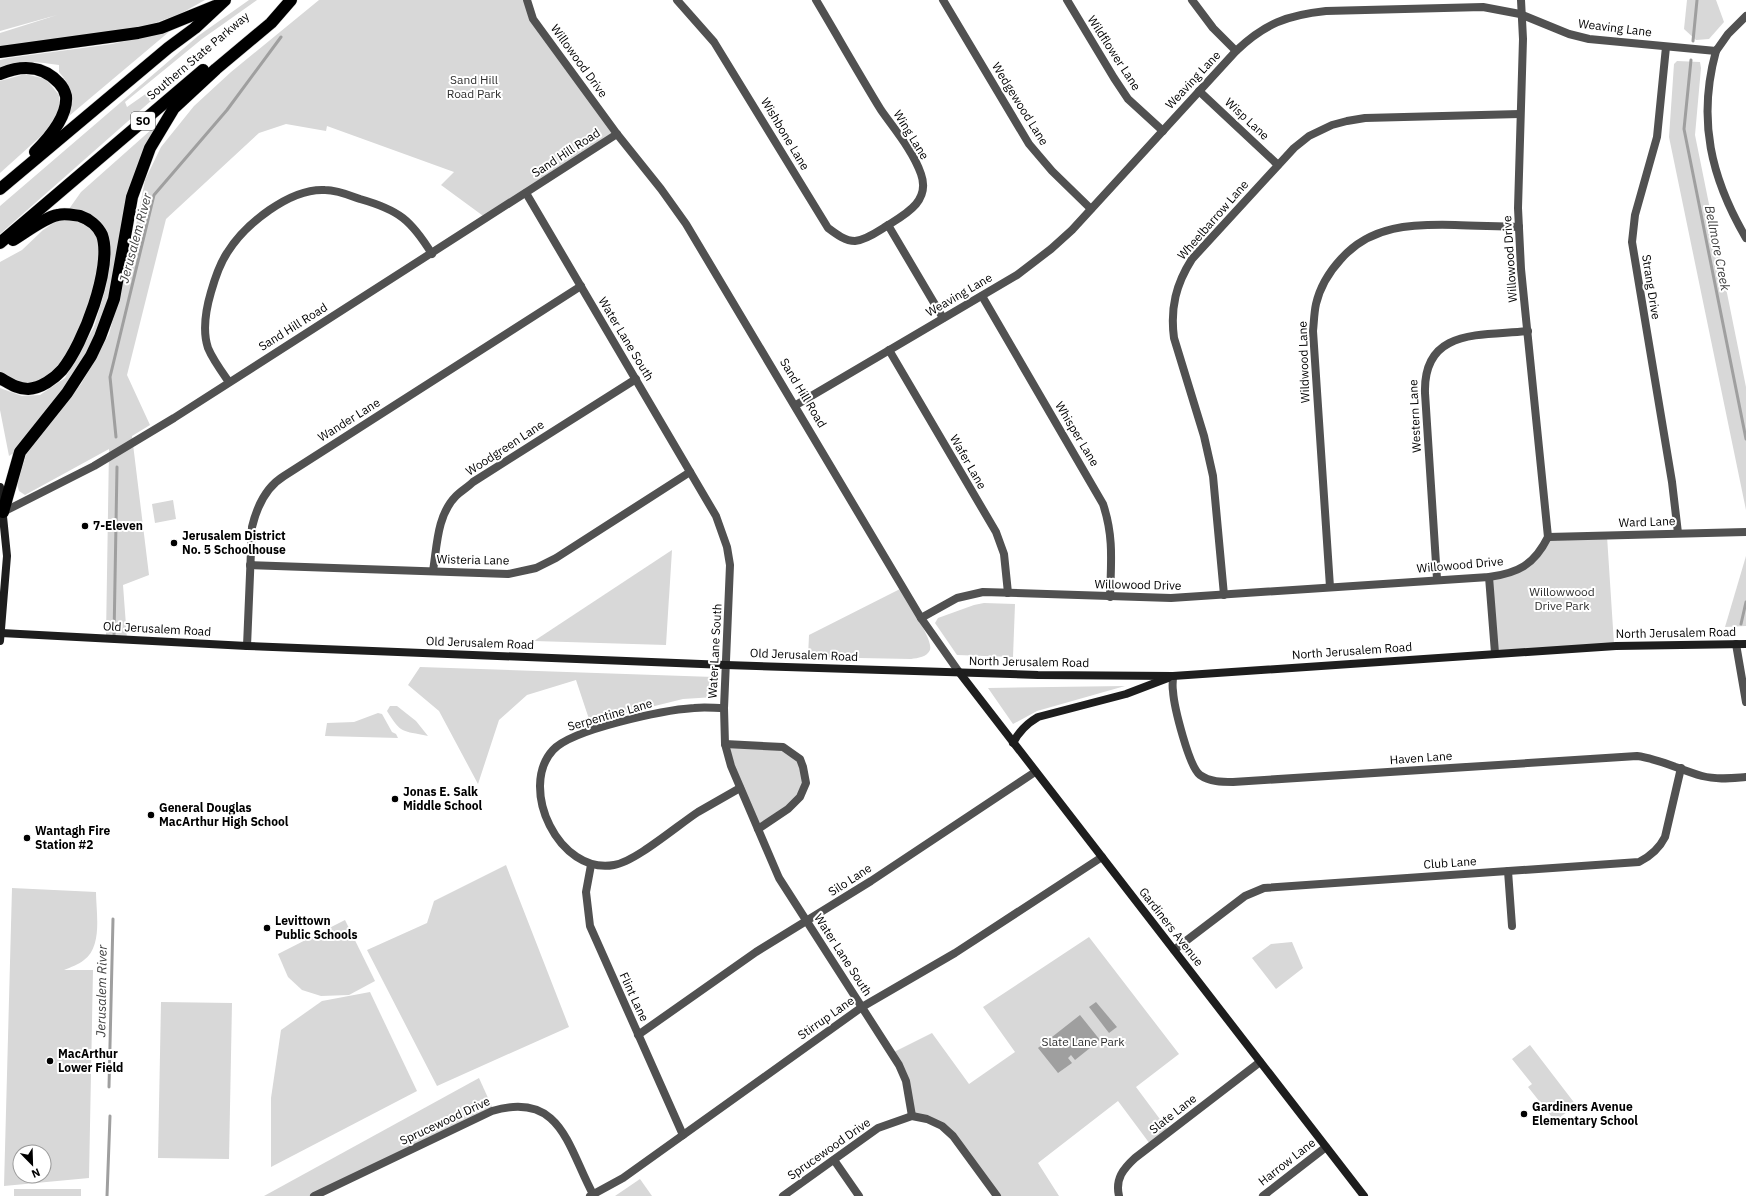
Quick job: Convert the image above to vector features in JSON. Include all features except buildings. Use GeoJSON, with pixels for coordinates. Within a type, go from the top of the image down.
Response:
{"type":"FeatureCollection","features":[{"type":"Feature","properties":{"kind":"highway","name":"Southern State Parkway"},"geometry":{"type":"LineString","coordinates":[[0,243],[288,0]]}},
{"type":"Feature","properties":{"kind":"highway"},"geometry":{"type":"LineString","coordinates":[[3,512],[20,452],[71,387],[91,356],[100,337],[114,299],[132,197],[150,148],[174,108],[216,69],[271,23],[291,0]]}},
{"type":"Feature","properties":{"kind":"highway","name":"Southern State Parkway"},"geometry":{"type":"LineString","coordinates":[[0,188],[168,48],[195,28],[223,2]]}},
{"type":"Feature","properties":{"kind":"highway"},"geometry":{"type":"LineString","coordinates":[[0,52],[138,33],[161,28],[223,2]]}},
{"type":"Feature","properties":{"kind":"highway"},"geometry":{"type":"LineString","coordinates":[[0,74],[23,68],[42,70],[53,76],[58,81],[66,96],[60,120],[41,146],[0,188]]}},
{"type":"Feature","properties":{"kind":"highway"},"geometry":{"type":"LineString","coordinates":[[0,248],[58,215],[73,214],[87,219],[96,226],[102,235],[105,253],[102,274],[94,307],[82,335],[63,369],[52,380],[28,389],[13,386],[0,378]]}},
{"type":"Feature","properties":{"kind":"main road"},"geometry":{"type":"LineString","coordinates":[[0,487],[7,556],[0,636]]}},
{"type":"Feature","properties":{"kind":"main road","name":"Old Jerusalem Road"},"geometry":{"type":"LineString","coordinates":[[0,636],[726,665],[959,672]]}},
{"type":"Feature","properties":{"kind":"main road","name":"North Jerusalem Road"},"geometry":{"type":"LineString","coordinates":[[959,672],[1173,676],[1616,646],[1746,644]]}},
{"type":"Feature","properties":{"kind":"main road","name":"Gardiners Avenue"},"geometry":{"type":"LineString","coordinates":[[959,672],[1013,744],[1364,1196]]}},
{"type":"Feature","properties":{"kind":"main road"},"geometry":{"type":"LineString","coordinates":[[1013,744],[1018,733],[1026,724],[1038,717],[1126,694],[1173,676]]}},
{"type":"Feature","properties":{"kind":"street","name":"Willowood Drive"},"geometry":{"type":"LineString","coordinates":[[528,0],[533,19],[617,134]]}},
{"type":"Feature","properties":{"kind":"street","name":"Wishbone Lane"},"geometry":{"type":"LineString","coordinates":[[678,0],[714,42],[828,228],[843,238],[855,241],[870,236],[888,225]]}},
{"type":"Feature","properties":{"kind":"street","name":"Wing Lane"},"geometry":{"type":"LineString","coordinates":[[816,0],[880,108],[914,160],[922,176],[922,187],[918,201],[908,214],[888,225]]}},
{"type":"Feature","properties":{"kind":"street","name":"Wedgewood Lane"},"geometry":{"type":"LineString","coordinates":[[943,0],[1029,144],[1052,172],[1091,209]]}},
{"type":"Feature","properties":{"kind":"street","name":"Wildflower Lane"},"geometry":{"type":"LineString","coordinates":[[1067,0],[1128,99],[1163,131]]}},
{"type":"Feature","properties":{"kind":"street"},"geometry":{"type":"LineString","coordinates":[[1192,0],[1213,28],[1236,51]]}},
{"type":"Feature","properties":{"kind":"street","name":"Willowood Drive"},"geometry":{"type":"LineString","coordinates":[[922,618],[957,598],[983,592],[1171,598],[1437,579],[1489,577],[1515,572],[1528,564],[1542,550],[1548,537],[1521,269],[1519,227],[1522,39],[1520,14],[1521,0]]}},
{"type":"Feature","properties":{"kind":"street","name":"Weaving Lane"},"geometry":{"type":"LineString","coordinates":[[796,405],[1017,275],[1051,249],[1091,209],[1236,51],[1263,28],[1283,19],[1306,13],[1483,7],[1520,14],[1569,34],[1588,39],[1716,52]]}},
{"type":"Feature","properties":{"kind":"street"},"geometry":{"type":"LineString","coordinates":[[1746,16],[1728,34],[1716,52],[1712,68],[1707,134],[1711,156],[1718,180],[1736,221],[1746,238]]}},
{"type":"Feature","properties":{"kind":"street","name":"Strang Drive"},"geometry":{"type":"LineString","coordinates":[[1666,47],[1657,137],[1635,215],[1632,242],[1672,482],[1678,533]]}},
{"type":"Feature","properties":{"kind":"street","name":"Wisp Lane"},"geometry":{"type":"LineString","coordinates":[[1199,91],[1278,165]]}},
{"type":"Feature","properties":{"kind":"street","name":"Wheelbarrow Lane"},"geometry":{"type":"LineString","coordinates":[[1224,595],[1213,476],[1204,436],[1174,338],[1172,324],[1174,298],[1181,277],[1192,259],[1294,148],[1309,136],[1332,125],[1347,121],[1380,118],[1520,114]]}},
{"type":"Feature","properties":{"kind":"street","name":"Sand Hill Road"},"geometry":{"type":"LineString","coordinates":[[3,512],[100,462],[174,418],[617,134],[686,224],[796,405],[922,618],[959,672]]}},
{"type":"Feature","properties":{"kind":"street"},"geometry":{"type":"LineString","coordinates":[[229,382],[208,348],[206,336],[208,306],[217,273],[227,253],[240,237],[271,209],[287,198],[298,194],[325,190],[338,192],[378,204],[404,217],[420,236],[432,254]]}},
{"type":"Feature","properties":{"kind":"street","name":"Water Lane South"},"geometry":{"type":"LineString","coordinates":[[526,193],[716,516],[728,547],[730,586],[724,708],[725,744],[740,788],[779,878],[899,1066],[906,1081],[912,1116]]}},
{"type":"Feature","properties":{"kind":"street","name":"Wildwood Lane"},"geometry":{"type":"LineString","coordinates":[[1330,587],[1313,331],[1316,304],[1324,283],[1334,266],[1348,250],[1369,236],[1388,229],[1424,224],[1519,227]]}},
{"type":"Feature","properties":{"kind":"street"},"geometry":{"type":"LineString","coordinates":[[888,225],[943,318]]}},
{"type":"Feature","properties":{"kind":"street","name":"Wander Lane"},"geometry":{"type":"LineString","coordinates":[[247,646],[252,526],[256,511],[264,497],[280,478],[581,286]]}},
{"type":"Feature","properties":{"kind":"street","name":"Whisper Lane"},"geometry":{"type":"LineString","coordinates":[[982,296],[1103,504],[1110,523],[1110,597]]}},
{"type":"Feature","properties":{"kind":"street","name":"Western Lane"},"geometry":{"type":"LineString","coordinates":[[1437,579],[1424,377],[1428,364],[1439,348],[1456,340],[1528,331]]}},
{"type":"Feature","properties":{"kind":"street","name":"Wafer Lane"},"geometry":{"type":"LineString","coordinates":[[889,350],[996,532],[1004,554],[1008,593]]}},
{"type":"Feature","properties":{"kind":"street","name":"Woodgreen Lane"},"geometry":{"type":"LineString","coordinates":[[434,571],[441,522],[449,505],[457,495],[474,482],[636,379]]}},
{"type":"Feature","properties":{"kind":"street","name":"Wisteria Lane"},"geometry":{"type":"LineString","coordinates":[[250,566],[508,574],[536,568],[556,558],[690,472]]}},
{"type":"Feature","properties":{"kind":"street","name":"Ward Lane"},"geometry":{"type":"LineString","coordinates":[[1548,537],[1746,532]]}},
{"type":"Feature","properties":{"kind":"street"},"geometry":{"type":"LineString","coordinates":[[1489,577],[1495,653]]}},
{"type":"Feature","properties":{"kind":"street"},"geometry":{"type":"LineString","coordinates":[[1736,644],[1746,702]]}},
{"type":"Feature","properties":{"kind":"street","name":"Haven Lane"},"geometry":{"type":"LineString","coordinates":[[1173,676],[1172,691],[1186,747],[1193,767],[1200,775],[1214,781],[1233,782],[1637,756],[1652,758],[1702,776],[1716,778],[1746,777]]}},
{"type":"Feature","properties":{"kind":"street","name":"Serpentine Lane"},"geometry":{"type":"LineString","coordinates":[[724,708],[694,708],[650,715],[579,734],[566,739],[554,749],[546,759],[541,771],[539,784],[541,800],[558,841],[566,850],[581,861],[591,864],[614,865],[629,860],[698,812],[740,788]]}},
{"type":"Feature","properties":{"kind":"street"},"geometry":{"type":"LineString","coordinates":[[725,744],[783,747],[800,759],[806,783],[800,797],[788,809],[758,829]]}},
{"type":"Feature","properties":{"kind":"street","name":"Club Lane"},"geometry":{"type":"LineString","coordinates":[[1174,950],[1245,896],[1264,888],[1638,862],[1648,857],[1661,845],[1665,837],[1681,768]]}},
{"type":"Feature","properties":{"kind":"street","name":"Silo Lane"},"geometry":{"type":"LineString","coordinates":[[638,1035],[756,952],[871,881],[1035,772]]}},
{"type":"Feature","properties":{"kind":"street","name":"Stirrup Lane"},"geometry":{"type":"LineString","coordinates":[[592,1196],[622,1178],[862,1007],[955,954],[1102,857]]}},
{"type":"Feature","properties":{"kind":"street","name":"Flint Lane"},"geometry":{"type":"LineString","coordinates":[[591,864],[586,892],[590,926],[683,1135]]}},
{"type":"Feature","properties":{"kind":"street"},"geometry":{"type":"LineString","coordinates":[[1508,871],[1512,926]]}},
{"type":"Feature","properties":{"kind":"street","name":"Slate Lane"},"geometry":{"type":"LineString","coordinates":[[1119,1196],[1118,1180],[1129,1163],[1260,1062]]}},
{"type":"Feature","properties":{"kind":"street","name":"Sprucewood Drive"},"geometry":{"type":"LineString","coordinates":[[314,1196],[492,1111],[508,1106],[523,1106],[536,1109],[547,1115],[559,1127],[566,1137],[592,1196]]}},
{"type":"Feature","properties":{"kind":"street"},"geometry":{"type":"LineString","coordinates":[[912,1116],[927,1119],[942,1126],[953,1136],[997,1196]]}},
{"type":"Feature","properties":{"kind":"street","name":"Sprucewood Drive"},"geometry":{"type":"LineString","coordinates":[[783,1196],[878,1128],[912,1116]]}},
{"type":"Feature","properties":{"kind":"street","name":"Harrow Lane"},"geometry":{"type":"LineString","coordinates":[[1263,1196],[1326,1147]]}},
{"type":"Feature","properties":{"kind":"street"},"geometry":{"type":"LineString","coordinates":[[834,1160],[859,1196]]}},
{"type":"Feature","properties":{"kind":"green space"},"geometry":{"type":"Polygon","coordinates":[[[0,0],[205,0],[180,14],[138,29],[0,49],[0,33],[57,15],[0,31],[0,0]]]}},
{"type":"Feature","properties":{"kind":"green space"},"geometry":{"type":"Polygon","coordinates":[[[249,0],[257,0],[202,39],[125,102],[127,107],[211,48],[0,234],[0,206],[198,36],[249,0]]]}},
{"type":"Feature","properties":{"kind":"green space","name":"Sand Hill Road Park"},"geometry":{"type":"Polygon","coordinates":[[[319,0],[527,0],[528,8],[616,134],[486,218],[441,185],[454,172],[327,126],[326,131],[286,124],[259,133],[166,219],[127,375],[150,425],[132,436],[149,575],[123,585],[127,639],[106,637],[109,449],[25,495],[19,491],[17,484],[26,455],[47,425],[81,384],[109,334],[130,256],[145,180],[161,147],[194,106],[231,72],[319,0]]]}},
{"type":"Feature","properties":{"kind":"green space"},"geometry":{"type":"Polygon","coordinates":[[[1687,0],[1716,0],[1724,22],[1709,39],[1696,40],[1684,29],[1687,0]]]}},
{"type":"Feature","properties":{"kind":"green space"},"geometry":{"type":"Polygon","coordinates":[[[170,31],[69,116],[71,97],[69,87],[59,72],[59,65],[37,62],[22,62],[0,68],[0,60],[8,58],[112,44],[170,31]]]}},
{"type":"Feature","properties":{"kind":"green space"},"geometry":{"type":"Polygon","coordinates":[[[1677,61],[1700,62],[1701,68],[1695,135],[1746,387],[1746,510],[1669,137],[1674,64],[1677,61]]]}},
{"type":"Feature","properties":{"kind":"green space"},"geometry":{"type":"Polygon","coordinates":[[[25,74],[46,79],[59,95],[60,112],[50,128],[0,173],[0,81],[25,74]]]}},
{"type":"Feature","properties":{"kind":"green space"},"geometry":{"type":"Polygon","coordinates":[[[152,129],[154,132],[99,330],[70,381],[13,457],[12,454],[9,456],[0,410],[0,388],[22,396],[40,395],[65,378],[94,327],[106,287],[110,244],[103,226],[69,209],[81,192],[152,129]]]}},
{"type":"Feature","properties":{"kind":"green space"},"geometry":{"type":"Polygon","coordinates":[[[58,220],[77,221],[94,230],[102,245],[91,303],[70,350],[52,377],[29,386],[0,373],[0,262],[22,250],[43,230],[58,220]]]}},
{"type":"Feature","properties":{"kind":"green space"},"geometry":{"type":"Polygon","coordinates":[[[173,500],[176,519],[155,523],[152,504],[173,500]]]}},
{"type":"Feature","properties":{"kind":"green space","name":"Willowwood Drive Park"},"geometry":{"type":"Polygon","coordinates":[[[1607,536],[1614,644],[1495,652],[1488,578],[1515,572],[1548,538],[1607,536]]]}},
{"type":"Feature","properties":{"kind":"green space"},"geometry":{"type":"Polygon","coordinates":[[[672,550],[666,645],[534,641],[672,550]]]}},
{"type":"Feature","properties":{"kind":"green space"},"geometry":{"type":"Polygon","coordinates":[[[1746,556],[1746,626],[1725,627],[1746,556]]]}},
{"type":"Feature","properties":{"kind":"green space"},"geometry":{"type":"Polygon","coordinates":[[[900,589],[928,638],[930,650],[927,654],[922,657],[911,659],[808,657],[809,635],[900,589]]]}},
{"type":"Feature","properties":{"kind":"green space"},"geometry":{"type":"Polygon","coordinates":[[[984,603],[1015,604],[1013,657],[957,655],[935,623],[938,618],[984,603]]]}},
{"type":"Feature","properties":{"kind":"green space"},"geometry":{"type":"Polygon","coordinates":[[[420,667],[714,677],[715,697],[683,699],[590,722],[576,680],[527,695],[499,720],[478,784],[439,711],[408,685],[420,667]]]}},
{"type":"Feature","properties":{"kind":"green space"},"geometry":{"type":"Polygon","coordinates":[[[1125,686],[1037,711],[1013,724],[988,688],[1125,686]]]}},
{"type":"Feature","properties":{"kind":"green space"},"geometry":{"type":"Polygon","coordinates":[[[390,706],[397,706],[416,721],[428,736],[408,732],[400,728],[387,711],[390,706]]]}},
{"type":"Feature","properties":{"kind":"green space"},"geometry":{"type":"Polygon","coordinates":[[[378,713],[382,714],[392,732],[396,734],[398,738],[325,736],[327,723],[354,722],[378,713]]]}},
{"type":"Feature","properties":{"kind":"green space"},"geometry":{"type":"Polygon","coordinates":[[[726,745],[774,746],[799,760],[803,785],[798,797],[758,827],[726,745]]]}},
{"type":"Feature","properties":{"kind":"green space"},"geometry":{"type":"Polygon","coordinates":[[[506,865],[569,1027],[437,1086],[367,950],[427,923],[434,901],[506,865]]]}},
{"type":"Feature","properties":{"kind":"green space","name":"MacArthur Lower Field"},"geometry":{"type":"Polygon","coordinates":[[[12,888],[96,892],[97,928],[94,946],[90,954],[84,960],[77,965],[64,970],[93,970],[89,1178],[52,1181],[52,1144],[12,1144],[12,1184],[25,1184],[4,1186],[12,888]]]}},
{"type":"Feature","properties":{"kind":"green space"},"geometry":{"type":"Polygon","coordinates":[[[345,920],[375,981],[349,995],[321,996],[302,990],[288,977],[278,954],[345,920]]]}},
{"type":"Feature","properties":{"kind":"green space","name":"Slate Lane Park"},"geometry":{"type":"Polygon","coordinates":[[[1089,937],[1179,1054],[1136,1087],[1168,1130],[1150,1144],[1118,1101],[1038,1163],[1059,1196],[998,1196],[954,1134],[913,1115],[907,1080],[892,1053],[932,1033],[969,1084],[1015,1052],[983,1007],[1089,937]]]}},
{"type":"Feature","properties":{"kind":"green space"},"geometry":{"type":"Polygon","coordinates":[[[1292,942],[1303,968],[1276,989],[1252,958],[1271,944],[1292,942]]]}},
{"type":"Feature","properties":{"kind":"green space"},"geometry":{"type":"Polygon","coordinates":[[[370,992],[417,1091],[271,1167],[271,1098],[281,1030],[322,1001],[370,992]]]}},
{"type":"Feature","properties":{"kind":"green space"},"geometry":{"type":"Polygon","coordinates":[[[161,1002],[232,1003],[229,1159],[158,1158],[161,1002]]]}},
{"type":"Feature","properties":{"kind":"green space"},"geometry":{"type":"Polygon","coordinates":[[[1530,1045],[1576,1105],[1555,1121],[1528,1087],[1532,1084],[1512,1059],[1530,1045]]]}},
{"type":"Feature","properties":{"kind":"green space"},"geometry":{"type":"Polygon","coordinates":[[[479,1078],[493,1109],[311,1196],[264,1196],[479,1078]]]}},
{"type":"Feature","properties":{"kind":"green space"},"geometry":{"type":"Polygon","coordinates":[[[640,1179],[652,1196],[615,1196],[640,1179]]]}},
{"type":"Feature","properties":{"kind":"green space"},"geometry":{"type":"Polygon","coordinates":[[[14,1189],[81,1189],[81,1196],[14,1196],[14,1189]]]}},
{"type":"Feature","properties":{"kind":"shaded area"},"geometry":{"type":"Polygon","coordinates":[[[1096,1002],[1117,1027],[1109,1033],[1089,1007],[1096,1002]]]}},
{"type":"Feature","properties":{"kind":"shaded area"},"geometry":{"type":"Polygon","coordinates":[[[1080,1015],[1100,1040],[1075,1060],[1071,1055],[1068,1058],[1072,1063],[1058,1073],[1038,1048],[1080,1015]]]}},
{"type":"Feature","properties":{"kind":"waterway","name":"Bellmore Creek"},"geometry":{"type":"LineString","coordinates":[[1693,41],[1697,0]]}},
{"type":"Feature","properties":{"kind":"waterway","name":"Jerusalem River"},"geometry":{"type":"LineString","coordinates":[[116,437],[110,377],[154,195],[227,110],[281,37]]}},
{"type":"Feature","properties":{"kind":"waterway","name":"Bellmore Creek"},"geometry":{"type":"LineString","coordinates":[[1691,60],[1684,129],[1746,439]]}},
{"type":"Feature","properties":{"kind":"waterway","name":"Jerusalem River"},"geometry":{"type":"LineString","coordinates":[[114,637],[117,467]]}},
{"type":"Feature","properties":{"kind":"waterway","name":"Bellmore Creek"},"geometry":{"type":"LineString","coordinates":[[1741,624],[1746,602]]}},
{"type":"Feature","properties":{"kind":"waterway","name":"Jerusalem River"},"geometry":{"type":"LineString","coordinates":[[109,1087],[113,919]]}},
{"type":"Feature","properties":{"kind":"waterway","name":"Jerusalem River"},"geometry":{"type":"LineString","coordinates":[[107,1196],[110,1116]]}},
{"type":"Feature","properties":{"kind":"place","name":"7-Eleven"},"geometry":{"type":"Point","coordinates":[85,526]}},
{"type":"Feature","properties":{"kind":"place","name":"Jerusalem District No. 5 Schoolhouse"},"geometry":{"type":"Point","coordinates":[174,543]}},
{"type":"Feature","properties":{"kind":"place","name":"Jonas E. Salk Middle School"},"geometry":{"type":"Point","coordinates":[395,799]}},
{"type":"Feature","properties":{"kind":"place","name":"General Douglas MacArthur High School"},"geometry":{"type":"Point","coordinates":[151,815]}},
{"type":"Feature","properties":{"kind":"place","name":"Wantagh Fire Station #2"},"geometry":{"type":"Point","coordinates":[27,838]}},
{"type":"Feature","properties":{"kind":"place","name":"Levittown Public Schools"},"geometry":{"type":"Point","coordinates":[267,928]}},
{"type":"Feature","properties":{"kind":"place","name":"MacArthur Lower Field"},"geometry":{"type":"Point","coordinates":[50,1061]}},
{"type":"Feature","properties":{"kind":"place","name":"Gardiners Avenue Elementary School"},"geometry":{"type":"Point","coordinates":[1524,1114]}}]}
